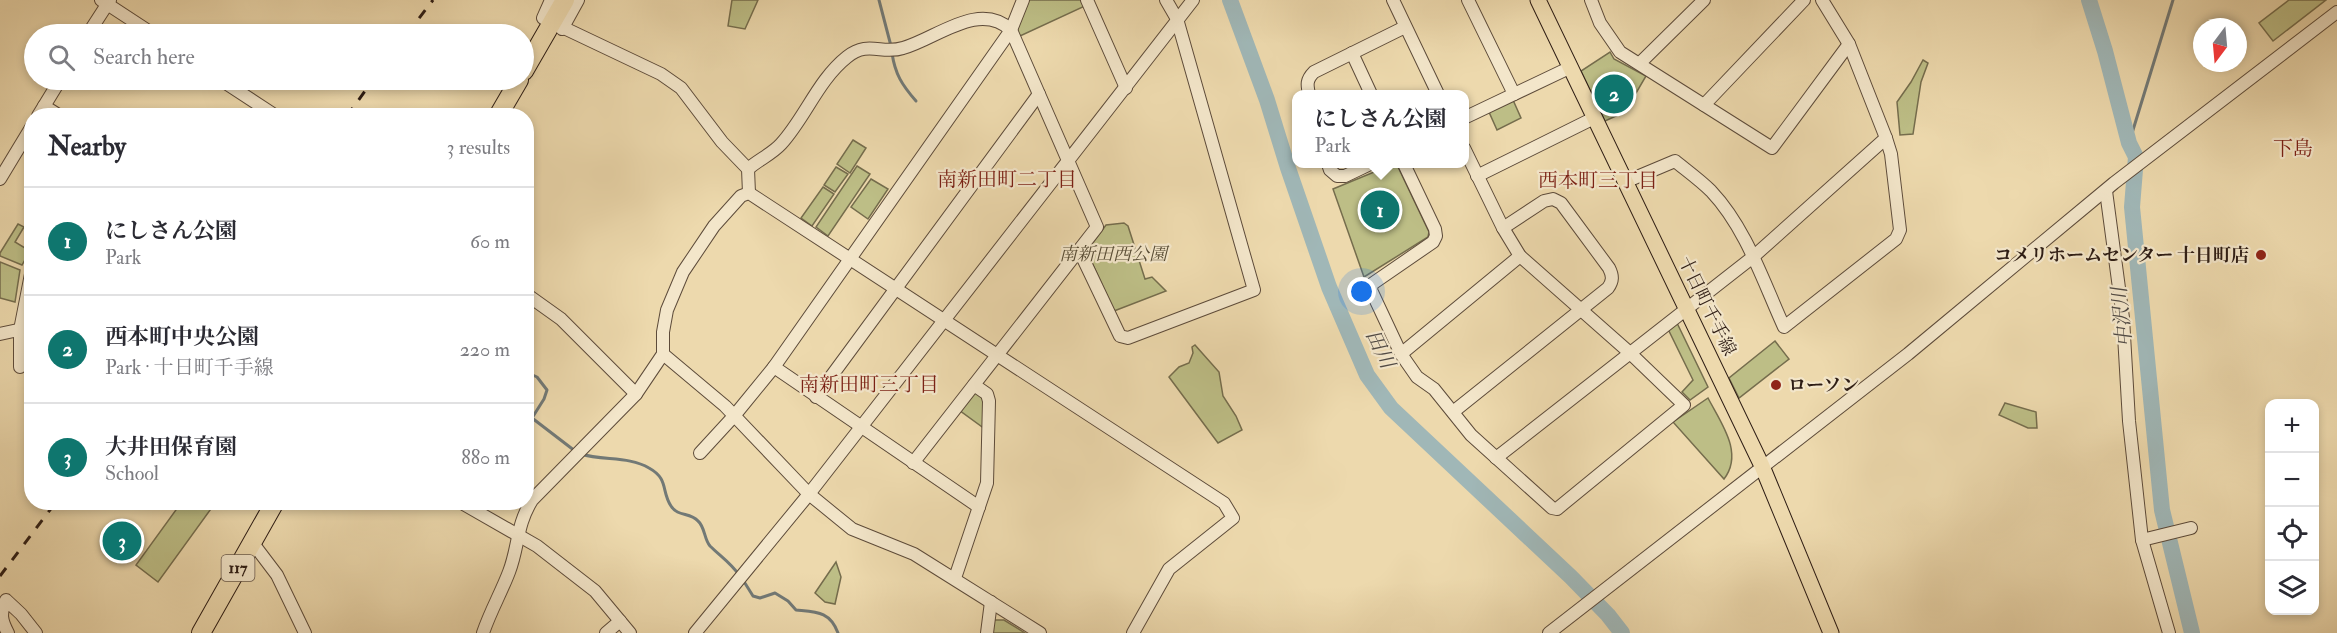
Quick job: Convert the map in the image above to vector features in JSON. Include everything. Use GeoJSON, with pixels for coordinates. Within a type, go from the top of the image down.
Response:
{"type":"FeatureCollection","features":[{"type":"Feature","properties":{"kind":"highway"},"geometry":{"type":"LineString","coordinates":[[534,57],[557,26],[565,0]]}},
{"type":"Feature","properties":{"kind":"highway"},"geometry":{"type":"LineString","coordinates":[[503,108],[513,90]]}},
{"type":"Feature","properties":{"kind":"highway","name":"117"},"geometry":{"type":"LineString","coordinates":[[201,633],[270,510]]}},
{"type":"Feature","properties":{"kind":"main road","name":"十日町千手線"},"geometry":{"type":"LineString","coordinates":[[1538,0],[1762,466],[1831,633]]}},
{"type":"Feature","properties":{"kind":"street"},"geometry":{"type":"LineString","coordinates":[[551,0],[543,18],[661,74],[681,88],[722,142],[748,169],[749,193]]}},
{"type":"Feature","properties":{"kind":"street"},"geometry":{"type":"LineString","coordinates":[[557,26],[578,0]]}},
{"type":"Feature","properties":{"kind":"street"},"geometry":{"type":"LineString","coordinates":[[700,453],[774,368],[1011,30],[1023,0]]}},
{"type":"Feature","properties":{"kind":"street"},"geometry":{"type":"LineString","coordinates":[[1087,0],[1126,88]]}},
{"type":"Feature","properties":{"kind":"street"},"geometry":{"type":"LineString","coordinates":[[1079,250],[1120,336],[1128,338],[1254,290],[1178,20],[1166,0]]}},
{"type":"Feature","properties":{"kind":"street"},"geometry":{"type":"LineString","coordinates":[[695,633],[810,494],[1193,0]]}},
{"type":"Feature","properties":{"kind":"street"},"geometry":{"type":"LineString","coordinates":[[1394,0],[1436,90]]}},
{"type":"Feature","properties":{"kind":"street"},"geometry":{"type":"LineString","coordinates":[[1468,0],[1514,94]]}},
{"type":"Feature","properties":{"kind":"street"},"geometry":{"type":"LineString","coordinates":[[1591,0],[1600,23],[1620,52],[1772,148],[1849,44]]}},
{"type":"Feature","properties":{"kind":"street"},"geometry":{"type":"LineString","coordinates":[[1640,63],[1704,0]]}},
{"type":"Feature","properties":{"kind":"street"},"geometry":{"type":"LineString","coordinates":[[1704,105],[1804,0]]}},
{"type":"Feature","properties":{"kind":"street"},"geometry":{"type":"LineString","coordinates":[[1625,182],[1675,161],[1710,190],[1731,216],[1753,257],[1784,327],[1896,239],[1900,230],[1891,154],[1865,80],[1849,44],[1822,0]]}},
{"type":"Feature","properties":{"kind":"street"},"geometry":{"type":"LineString","coordinates":[[93,24],[106,1],[139,24]]}},
{"type":"Feature","properties":{"kind":"street"},"geometry":{"type":"LineString","coordinates":[[1549,633],[1908,354],[2145,159],[2337,12]]}},
{"type":"Feature","properties":{"kind":"street"},"geometry":{"type":"LineString","coordinates":[[748,169],[779,147],[831,72],[857,50],[873,47],[902,49],[969,17],[992,18],[1004,23],[1011,30],[1097,227],[913,462]]}},
{"type":"Feature","properties":{"kind":"street"},"geometry":{"type":"LineString","coordinates":[[1308,90],[1308,78],[1314,72],[1405,27]]}},
{"type":"Feature","properties":{"kind":"street"},"geometry":{"type":"LineString","coordinates":[[1352,53],[1369,90]]}},
{"type":"Feature","properties":{"kind":"street"},"geometry":{"type":"LineString","coordinates":[[1469,116],[1569,68]]}},
{"type":"Feature","properties":{"kind":"street"},"geometry":{"type":"LineString","coordinates":[[43,108],[54,90]]}},
{"type":"Feature","properties":{"kind":"street"},"geometry":{"type":"LineString","coordinates":[[236,90],[264,108]]}},
{"type":"Feature","properties":{"kind":"street"},"geometry":{"type":"LineString","coordinates":[[816,397],[1039,94]]}},
{"type":"Feature","properties":{"kind":"street"},"geometry":{"type":"LineString","coordinates":[[1477,176],[1593,118]]}},
{"type":"Feature","properties":{"kind":"street"},"geometry":{"type":"LineString","coordinates":[[1496,458],[1753,257],[1886,138]]}},
{"type":"Feature","properties":{"kind":"street"},"geometry":{"type":"LineString","coordinates":[[0,179],[24,139]]}},
{"type":"Feature","properties":{"kind":"street"},"geometry":{"type":"LineString","coordinates":[[0,153],[11,160]]}},
{"type":"Feature","properties":{"kind":"street"},"geometry":{"type":"LineString","coordinates":[[1406,168],[1437,236],[1433,242],[1372,284],[1371,290],[1401,354],[1418,377],[1434,389],[1472,435],[1496,458],[1552,508],[1557,509],[1684,405],[1630,352],[1520,255],[1503,228],[1469,159]]}},
{"type":"Feature","properties":{"kind":"street"},"geometry":{"type":"LineString","coordinates":[[1329,168],[1336,176],[1345,176],[1362,168]]}},
{"type":"Feature","properties":{"kind":"street"},"geometry":{"type":"LineString","coordinates":[[2110,187],[2123,318],[2129,422],[2146,539],[2169,633]]}},
{"type":"Feature","properties":{"kind":"street"},"geometry":{"type":"LineString","coordinates":[[749,193],[1224,503],[1233,518],[1170,569],[1133,633]]}},
{"type":"Feature","properties":{"kind":"street"},"geometry":{"type":"LineString","coordinates":[[534,498],[636,394],[663,354],[663,332],[667,310],[683,272],[714,226],[741,196],[749,193]]}},
{"type":"Feature","properties":{"kind":"street"},"geometry":{"type":"LineString","coordinates":[[1453,412],[1608,288],[1612,282],[1612,275],[1561,204],[1553,199],[1544,201],[1503,228]]}},
{"type":"Feature","properties":{"kind":"street"},"geometry":{"type":"LineString","coordinates":[[1401,354],[1520,255]]}},
{"type":"Feature","properties":{"kind":"street"},"geometry":{"type":"LineString","coordinates":[[534,300],[561,320],[636,394]]}},
{"type":"Feature","properties":{"kind":"street"},"geometry":{"type":"LineString","coordinates":[[0,334],[24,329]]}},
{"type":"Feature","properties":{"kind":"street"},"geometry":{"type":"LineString","coordinates":[[20,367],[24,342]]}},
{"type":"Feature","properties":{"kind":"street"},"geometry":{"type":"LineString","coordinates":[[663,354],[734,416],[810,494],[859,533],[914,554],[1040,633]]}},
{"type":"Feature","properties":{"kind":"street"},"geometry":{"type":"LineString","coordinates":[[774,368],[979,507]]}},
{"type":"Feature","properties":{"kind":"street"},"geometry":{"type":"LineString","coordinates":[[955,578],[988,473],[989,401],[987,394],[974,385]]}},
{"type":"Feature","properties":{"kind":"street"},"geometry":{"type":"LineString","coordinates":[[475,510],[518,533],[595,591],[630,633]]}},
{"type":"Feature","properties":{"kind":"street"},"geometry":{"type":"LineString","coordinates":[[483,633],[491,609],[510,570],[518,533],[526,510]]}},
{"type":"Feature","properties":{"kind":"street"},"geometry":{"type":"LineString","coordinates":[[2146,539],[2188,530]]}},
{"type":"Feature","properties":{"kind":"street"},"geometry":{"type":"LineString","coordinates":[[252,542],[277,575],[305,633]]}},
{"type":"Feature","properties":{"kind":"street"},"geometry":{"type":"LineString","coordinates":[[8,633],[1,619],[1,610],[6,600],[36,633]]}},
{"type":"Feature","properties":{"kind":"street"},"geometry":{"type":"LineString","coordinates":[[987,633],[991,602]]}},
{"type":"Feature","properties":{"kind":"street"},"geometry":{"type":"LineString","coordinates":[[606,633],[620,621]]}},
{"type":"Feature","properties":{"kind":"green space"},"geometry":{"type":"Polygon","coordinates":[[[732,0],[758,0],[745,29],[728,26],[732,0]]]}},
{"type":"Feature","properties":{"kind":"green space"},"geometry":{"type":"Polygon","coordinates":[[[1029,0],[1082,0],[1085,6],[1020,36],[1017,30],[1029,0]]]}},
{"type":"Feature","properties":{"kind":"green space"},"geometry":{"type":"Polygon","coordinates":[[[2289,0],[2326,0],[2273,41],[2259,23],[2289,0]]]}},
{"type":"Feature","properties":{"kind":"green space"},"geometry":{"type":"Polygon","coordinates":[[[1610,52],[1614,59],[1646,76],[1625,112],[1605,121],[1581,71],[1610,52]]]}},
{"type":"Feature","properties":{"kind":"green space"},"geometry":{"type":"Polygon","coordinates":[[[1923,60],[1928,63],[1921,82],[1913,134],[1900,135],[1897,102],[1923,60]]]}},
{"type":"Feature","properties":{"kind":"green space"},"geometry":{"type":"Polygon","coordinates":[[[1513,100],[1521,118],[1497,130],[1489,112],[1513,100]]]}},
{"type":"Feature","properties":{"kind":"green space"},"geometry":{"type":"Polygon","coordinates":[[[853,140],[866,148],[850,173],[837,164],[853,140]]]}},
{"type":"Feature","properties":{"kind":"green space"},"geometry":{"type":"Polygon","coordinates":[[[857,166],[870,174],[828,236],[816,227],[857,166]]]}},
{"type":"Feature","properties":{"kind":"green space"},"geometry":{"type":"Polygon","coordinates":[[[836,167],[848,174],[835,192],[824,185],[836,167]]]}},
{"type":"Feature","properties":{"kind":"green space"},"geometry":{"type":"Polygon","coordinates":[[[1384,168],[1398,168],[1429,232],[1428,237],[1364,277],[1333,189],[1384,168]]]}},
{"type":"Feature","properties":{"kind":"green space"},"geometry":{"type":"Polygon","coordinates":[[[871,179],[888,189],[868,219],[851,207],[871,179]]]}},
{"type":"Feature","properties":{"kind":"green space"},"geometry":{"type":"Polygon","coordinates":[[[823,187],[834,194],[812,226],[801,218],[823,187]]]}},
{"type":"Feature","properties":{"kind":"green space","name":"南新田西公園"},"geometry":{"type":"Polygon","coordinates":[[[1124,223],[1128,226],[1145,279],[1152,277],[1166,291],[1114,311],[1088,254],[1089,248],[1106,225],[1124,223]]]}},
{"type":"Feature","properties":{"kind":"green space"},"geometry":{"type":"Polygon","coordinates":[[[18,224],[24,227],[15,242],[24,247],[22,265],[0,256],[18,224]]]}},
{"type":"Feature","properties":{"kind":"green space"},"geometry":{"type":"Polygon","coordinates":[[[0,262],[20,270],[15,302],[0,298],[0,262]]]}},
{"type":"Feature","properties":{"kind":"green space"},"geometry":{"type":"Polygon","coordinates":[[[1677,323],[1708,387],[1690,400],[1682,392],[1693,380],[1668,329],[1677,323]]]}},
{"type":"Feature","properties":{"kind":"green space"},"geometry":{"type":"Polygon","coordinates":[[[1775,341],[1789,359],[1739,398],[1729,378],[1775,341]]]}},
{"type":"Feature","properties":{"kind":"green space"},"geometry":{"type":"Polygon","coordinates":[[[1195,345],[1219,372],[1223,396],[1242,430],[1218,443],[1169,377],[1179,367],[1189,363],[1193,353],[1192,347],[1195,345]]]}},
{"type":"Feature","properties":{"kind":"green space"},"geometry":{"type":"Polygon","coordinates":[[[976,392],[984,397],[985,429],[959,410],[972,393],[976,392]]]}},
{"type":"Feature","properties":{"kind":"green space"},"geometry":{"type":"Polygon","coordinates":[[[1708,398],[1724,428],[1731,449],[1730,469],[1724,479],[1673,422],[1708,398]]]}},
{"type":"Feature","properties":{"kind":"green space"},"geometry":{"type":"Polygon","coordinates":[[[2005,403],[2036,412],[2037,428],[2028,428],[1999,415],[2005,403]]]}},
{"type":"Feature","properties":{"kind":"green space"},"geometry":{"type":"Polygon","coordinates":[[[176,510],[210,510],[158,582],[136,565],[176,510]]]}},
{"type":"Feature","properties":{"kind":"green space"},"geometry":{"type":"Polygon","coordinates":[[[836,562],[841,577],[835,604],[825,602],[815,593],[836,562]]]}},
{"type":"Feature","properties":{"kind":"green space"},"geometry":{"type":"Polygon","coordinates":[[[994,620],[1004,620],[1025,633],[992,633],[994,620]]]}},
{"type":"Feature","properties":{"kind":"waterway"},"geometry":{"type":"LineString","coordinates":[[879,0],[891,46]]}},
{"type":"Feature","properties":{"kind":"waterway","name":"田川"},"geometry":{"type":"LineString","coordinates":[[1230,0],[1267,100],[1329,287],[1367,375],[1391,408],[1571,577],[1622,633]]}},
{"type":"Feature","properties":{"kind":"waterway","name":"中沢川"},"geometry":{"type":"LineString","coordinates":[[2089,0],[2129,143],[2136,157],[2132,207],[2162,510],[2192,633]]}},
{"type":"Feature","properties":{"kind":"waterway"},"geometry":{"type":"LineString","coordinates":[[2129,143],[2173,0]]}},
{"type":"Feature","properties":{"kind":"waterway"},"geometry":{"type":"LineString","coordinates":[[892,53],[900,79],[916,101]]}},
{"type":"Feature","properties":{"kind":"waterway"},"geometry":{"type":"LineString","coordinates":[[534,376],[547,390],[534,415]]}},
{"type":"Feature","properties":{"kind":"waterway"},"geometry":{"type":"LineString","coordinates":[[534,420],[575,451]]}},
{"type":"Feature","properties":{"kind":"waterway"},"geometry":{"type":"LineString","coordinates":[[581,454],[633,462],[655,472],[662,481],[671,506],[677,512],[691,516],[698,521],[710,546],[739,575]]}},
{"type":"Feature","properties":{"kind":"waterway"},"geometry":{"type":"LineString","coordinates":[[743,580],[753,596],[760,598],[775,593],[788,601],[796,610],[822,614],[831,620],[838,633]]}},
{"type":"Feature","properties":{"kind":"railway"},"geometry":{"type":"LineString","coordinates":[[415,24],[433,0]]}},
{"type":"Feature","properties":{"kind":"railway"},"geometry":{"type":"LineString","coordinates":[[353,108],[366,90]]}},
{"type":"Feature","properties":{"kind":"railway"},"geometry":{"type":"LineString","coordinates":[[0,576],[50,510]]}},
{"type":"Feature","properties":{"kind":"place","name":"西本町中央公園"},"geometry":{"type":"Point","coordinates":[1614,94]}},
{"type":"Feature","properties":{"kind":"place","name":"にしさん公園"},"geometry":{"type":"Point","coordinates":[1380,210]}},
{"type":"Feature","properties":{"kind":"place","name":"コメリホームセンター 十日町店"},"geometry":{"type":"Point","coordinates":[2261,255]}},
{"type":"Feature","properties":{"kind":"place","name":"ローソン"},"geometry":{"type":"Point","coordinates":[1776,385]}},
{"type":"Feature","properties":{"kind":"place","name":"大井田保育園"},"geometry":{"type":"Point","coordinates":[122,541]}},
{"type":"Feature","properties":{"kind":"district","name":"下島"},"geometry":{"type":"Point","coordinates":[2293,148]}},
{"type":"Feature","properties":{"kind":"district","name":"南新田町二丁目"},"geometry":{"type":"Point","coordinates":[1007,179]}},
{"type":"Feature","properties":{"kind":"district","name":"西本町三丁目"},"geometry":{"type":"Point","coordinates":[1598,180]}},
{"type":"Feature","properties":{"kind":"district","name":"南新田町三丁目"},"geometry":{"type":"Point","coordinates":[869,384]}}]}
